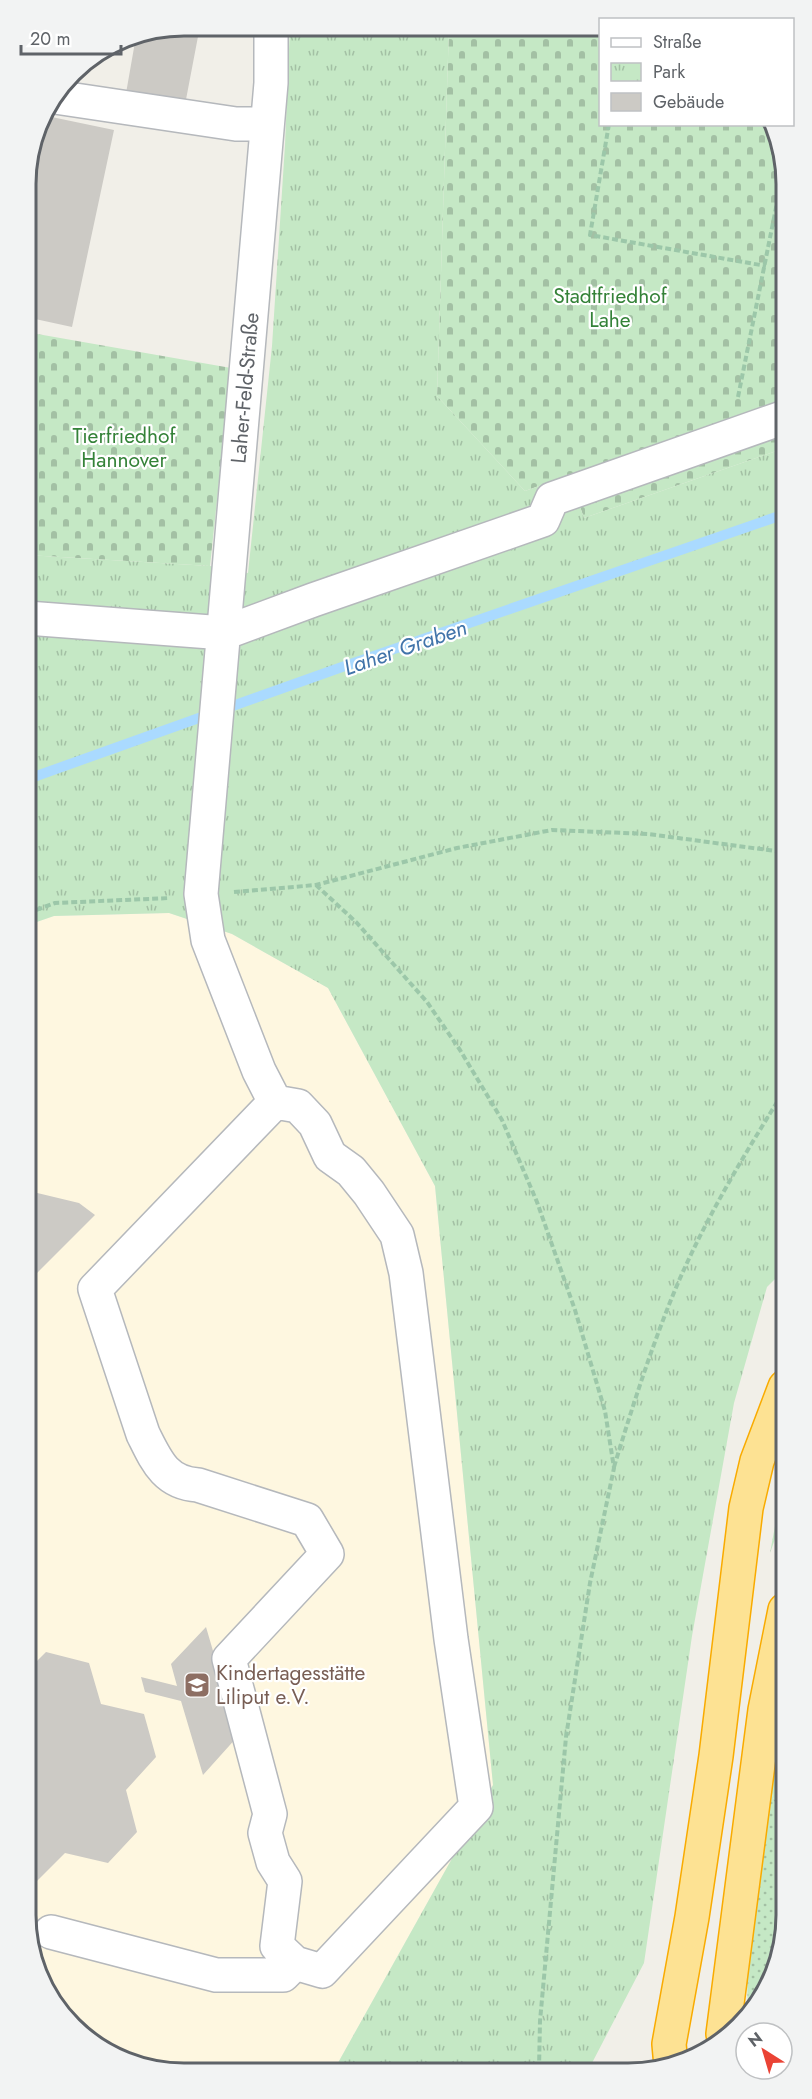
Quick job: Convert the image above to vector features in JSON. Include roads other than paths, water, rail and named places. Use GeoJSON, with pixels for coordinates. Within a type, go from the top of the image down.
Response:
{"type":"FeatureCollection","features":[{"type":"Feature","properties":{"kind":"highway"},"geometry":{"type":"LineString","coordinates":[[664,2058],[692,1917],[716,1756],[746,1508],[757,1461],[776,1411]]}},
{"type":"Feature","properties":{"kind":"highway"},"geometry":{"type":"LineString","coordinates":[[726,2026],[765,1710],[776,1655]]}},
{"type":"Feature","properties":{"kind":"street","name":"Laher-Feld-Straße"},"geometry":{"type":"LineString","coordinates":[[271,36],[271,83],[213,749],[215,893],[208,940],[259,1071],[275,1102]]}},
{"type":"Feature","properties":{"kind":"street"},"geometry":{"type":"LineString","coordinates":[[64,98],[236,124],[267,124]]}},
{"type":"Feature","properties":{"kind":"street"},"geometry":{"type":"LineString","coordinates":[[36,619],[224,633],[543,520],[552,499],[776,420]]}},
{"type":"Feature","properties":{"kind":"street"},"geometry":{"type":"LineString","coordinates":[[275,1102],[298,1106],[315,1124],[330,1156],[351,1171],[397,1235],[406,1273],[448,1616],[476,1807],[322,1971],[295,1963],[277,1946],[285,1881],[273,1862],[265,1833],[270,1814],[229,1659],[327,1554],[307,1520],[198,1485],[185,1484],[168,1474],[154,1456],[144,1434],[95,1289],[275,1102]]}},
{"type":"Feature","properties":{"kind":"street"},"geometry":{"type":"LineString","coordinates":[[51,1932],[216,1975],[282,1975],[295,1963]]}},
{"type":"Feature","properties":{"kind":"waterway","name":"Laher Graben"},"geometry":{"type":"LineString","coordinates":[[36,776],[342,667],[776,517]]}},
{"type":"Feature","properties":{"kind":"place","name":"Kindertagesstätte Liliput e.V."},"geometry":{"type":"Point","coordinates":[197,1685]}},
{"type":"Feature","properties":{"kind":"park label","name":"Stadtfriedhof Lahe"},"geometry":{"type":"Point","coordinates":[610,308]}},
{"type":"Feature","properties":{"kind":"park label","name":"Tierfriedhof Hannover"},"geometry":{"type":"Point","coordinates":[124,448]}}]}
